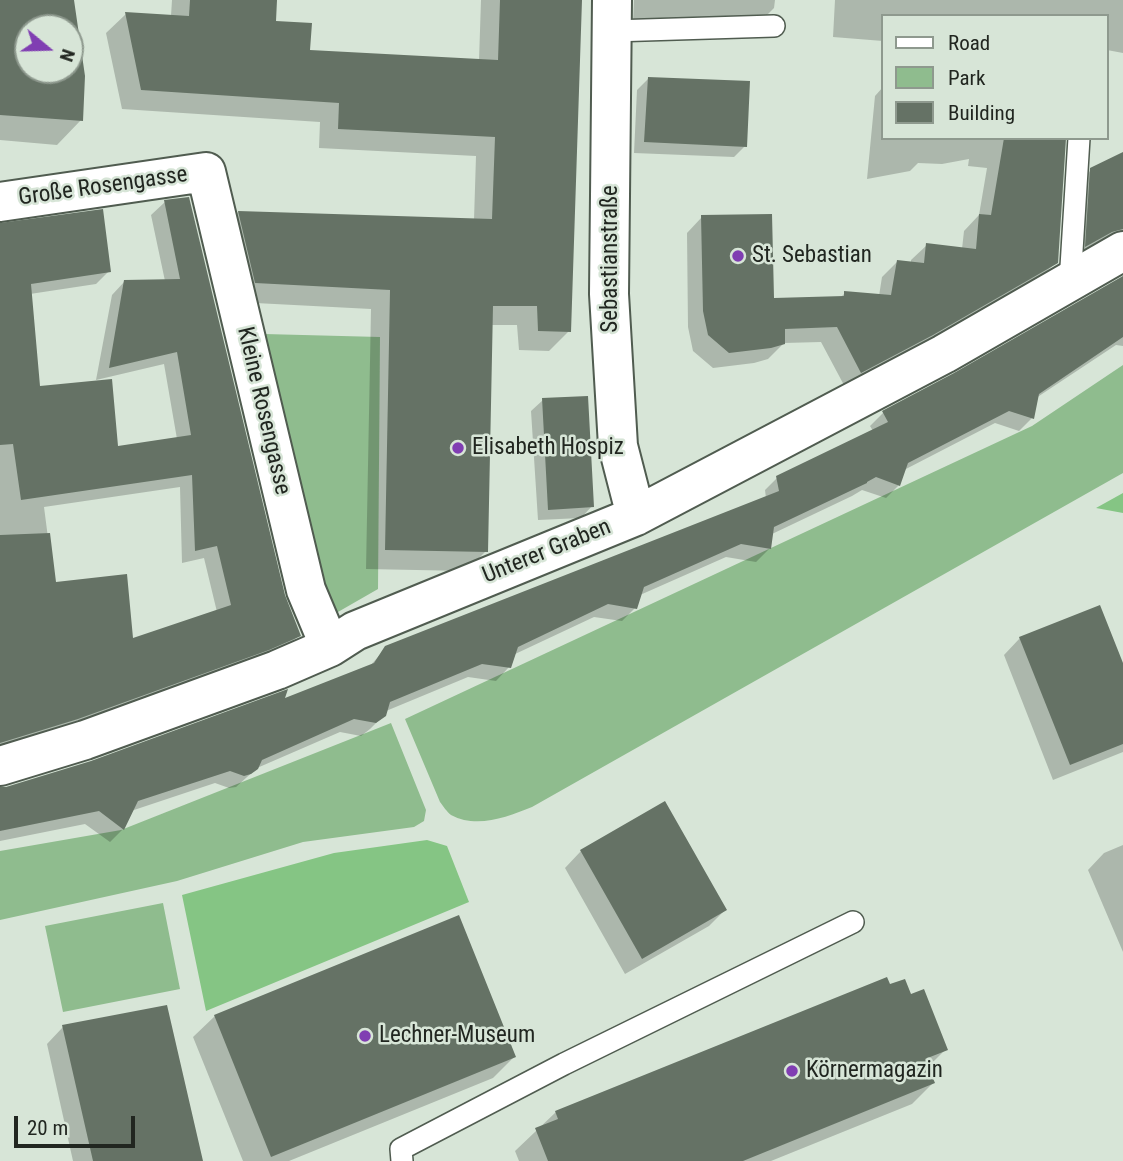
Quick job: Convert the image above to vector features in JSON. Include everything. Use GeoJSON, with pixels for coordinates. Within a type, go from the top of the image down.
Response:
{"type":"FeatureCollection","features":[{"type":"Feature","properties":{"kind":"street","name":"Sebastianstraße"},"geometry":{"type":"LineString","coordinates":[[612,16],[609,280],[611,339],[618,446],[636,516]]}},
{"type":"Feature","properties":{"kind":"street","name":"Große Rosengasse"},"geometry":{"type":"LineString","coordinates":[[0,202],[206,172]]}},
{"type":"Feature","properties":{"kind":"street","name":"Kleine Rosengasse"},"geometry":{"type":"LineString","coordinates":[[206,172],[306,590],[330,646]]}},
{"type":"Feature","properties":{"kind":"street","name":"Unterer Graben"},"geometry":{"type":"LineString","coordinates":[[0,766],[85,740],[277,670],[330,646],[355,631],[636,516],[944,354],[1123,251]]}},
{"type":"Feature","properties":{"kind":"lane"},"geometry":{"type":"LineString","coordinates":[[612,16],[774,26]]}},
{"type":"Feature","properties":{"kind":"lane"},"geometry":{"type":"LineString","coordinates":[[1070,283],[1079,140]]}},
{"type":"Feature","properties":{"kind":"lane"},"geometry":{"type":"LineString","coordinates":[[402,1161],[401,1149],[564,1063],[853,922]]}},
{"type":"Feature","properties":{"kind":"green space"},"geometry":{"type":"Polygon","coordinates":[[[264,334],[380,337],[378,589],[331,616],[264,334]]]}},
{"type":"Feature","properties":{"kind":"green space"},"geometry":{"type":"Polygon","coordinates":[[[1123,365],[1123,473],[532,807],[502,818],[471,821],[451,815],[440,802],[405,719],[1032,426],[1123,365]]]}},
{"type":"Feature","properties":{"kind":"green space"},"geometry":{"type":"Polygon","coordinates":[[[1123,493],[1123,513],[1096,508],[1123,493]]]}},
{"type":"Feature","properties":{"kind":"green space"},"geometry":{"type":"Polygon","coordinates":[[[391,723],[426,810],[424,821],[414,827],[303,842],[177,881],[0,920],[0,851],[121,830],[391,723]]]}},
{"type":"Feature","properties":{"kind":"green space"},"geometry":{"type":"Polygon","coordinates":[[[427,840],[447,846],[469,902],[206,1011],[182,895],[334,853],[427,840]]]}},
{"type":"Feature","properties":{"kind":"green space"},"geometry":{"type":"Polygon","coordinates":[[[163,903],[180,989],[63,1012],[45,926],[163,903]]]}},
{"type":"Feature","properties":{"kind":"building"},"geometry":{"type":"Polygon","coordinates":[[[0,0],[74,0],[76,14],[14,14],[14,84],[84,84],[84,69],[85,76],[83,121],[0,115],[0,0]]]}},
{"type":"Feature","properties":{"kind":"building"},"geometry":{"type":"Polygon","coordinates":[[[190,0],[277,0],[276,21],[312,23],[310,50],[498,60],[500,0],[582,0],[571,332],[538,331],[537,306],[493,306],[488,552],[385,550],[390,290],[255,283],[238,211],[492,219],[495,137],[338,129],[339,103],[141,90],[125,12],[189,16],[190,0]]]}},
{"type":"Feature","properties":{"kind":"building"},"geometry":{"type":"Polygon","coordinates":[[[648,77],[750,81],[747,147],[644,142],[648,77]]]}},
{"type":"Feature","properties":{"kind":"building"},"geometry":{"type":"Polygon","coordinates":[[[1004,140],[1066,140],[1058,263],[933,335],[861,373],[837,327],[785,329],[785,344],[729,353],[708,335],[703,311],[701,215],[772,214],[774,298],[844,296],[844,291],[891,295],[897,260],[924,263],[926,243],[976,249],[979,214],[991,215],[1004,140]]]}},
{"type":"Feature","properties":{"kind":"building"},"geometry":{"type":"Polygon","coordinates":[[[1123,152],[1123,229],[1085,247],[1090,168],[1123,152]]]}},
{"type":"Feature","properties":{"kind":"building"},"geometry":{"type":"Polygon","coordinates":[[[189,197],[285,595],[301,636],[78,719],[0,743],[0,535],[50,533],[56,582],[127,574],[133,638],[231,605],[217,546],[195,551],[192,475],[21,500],[13,444],[0,445],[0,223],[103,209],[111,272],[31,284],[40,386],[112,379],[118,446],[191,435],[177,352],[109,368],[124,280],[180,279],[164,200],[189,197]]]}},
{"type":"Feature","properties":{"kind":"building"},"geometry":{"type":"Polygon","coordinates":[[[1123,276],[1123,337],[1039,394],[1034,419],[1009,411],[908,463],[900,486],[876,477],[774,527],[771,549],[741,544],[644,587],[637,609],[608,604],[518,647],[511,668],[482,664],[390,702],[386,716],[376,723],[354,719],[262,760],[258,769],[251,774],[244,776],[230,771],[138,801],[124,830],[99,811],[0,831],[0,787],[91,761],[288,689],[285,698],[374,663],[385,646],[779,491],[776,476],[888,422],[882,411],[1123,276]]]}},
{"type":"Feature","properties":{"kind":"building"},"geometry":{"type":"Polygon","coordinates":[[[588,396],[594,507],[548,510],[542,398],[588,396]]]}},
{"type":"Feature","properties":{"kind":"building"},"geometry":{"type":"Polygon","coordinates":[[[1100,605],[1123,663],[1123,744],[1070,765],[1019,637],[1100,605]]]}},
{"type":"Feature","properties":{"kind":"building"},"geometry":{"type":"Polygon","coordinates":[[[665,801],[727,910],[642,959],[580,850],[665,801]]]}},
{"type":"Feature","properties":{"kind":"building","name":"Lechner-Museum"},"geometry":{"type":"Polygon","coordinates":[[[459,915],[516,1057],[271,1157],[214,1015],[459,915]]]}},
{"type":"Feature","properties":{"kind":"building","name":"Körnermagazin"},"geometry":{"type":"Polygon","coordinates":[[[887,977],[890,984],[905,979],[911,994],[924,989],[948,1050],[925,1059],[935,1083],[743,1161],[548,1161],[535,1128],[558,1119],[555,1111],[887,977]]]}},
{"type":"Feature","properties":{"kind":"building"},"geometry":{"type":"Polygon","coordinates":[[[167,1005],[203,1161],[93,1161],[62,1025],[167,1005]]]}},
{"type":"Feature","properties":{"kind":"place","name":"St. Sebastian"},"geometry":{"type":"Point","coordinates":[738,256]}},
{"type":"Feature","properties":{"kind":"place","name":"Elisabeth Hospiz"},"geometry":{"type":"Point","coordinates":[458,448]}},
{"type":"Feature","properties":{"kind":"place","name":"Lechner-Museum"},"geometry":{"type":"Point","coordinates":[365,1036]}},
{"type":"Feature","properties":{"kind":"place","name":"Körnermagazin"},"geometry":{"type":"Point","coordinates":[792,1071]}}]}
